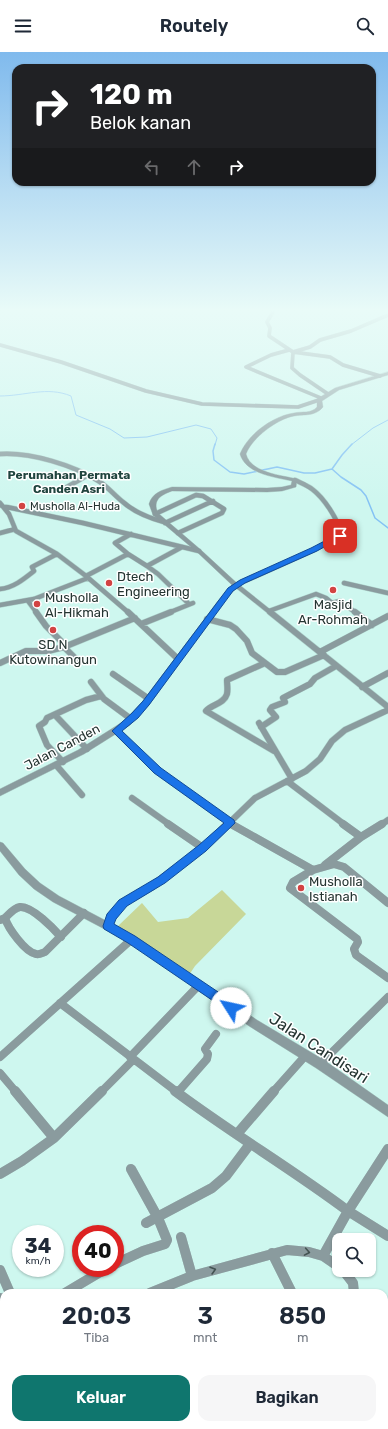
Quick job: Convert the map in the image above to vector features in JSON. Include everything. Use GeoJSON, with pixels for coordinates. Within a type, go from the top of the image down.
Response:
{"type":"FeatureCollection","features":[{"type":"Feature","properties":{"kind":"street"},"geometry":{"type":"LineString","coordinates":[[103,376],[146,391],[202,404],[298,406],[379,376]]}},
{"type":"Feature","properties":{"kind":"street"},"geometry":{"type":"LineString","coordinates":[[267,376],[320,399]]}},
{"type":"Feature","properties":{"kind":"street"},"geometry":{"type":"LineString","coordinates":[[303,376],[319,386],[328,394]]}},
{"type":"Feature","properties":{"kind":"street"},"geometry":{"type":"LineString","coordinates":[[236,585],[314,550],[341,534],[340,526],[316,493],[305,484],[295,480],[271,475],[244,462],[242,457],[243,450],[249,441],[256,435],[285,417],[319,410],[320,399]]}},
{"type":"Feature","properties":{"kind":"street"},"geometry":{"type":"LineString","coordinates":[[0,454],[18,454],[43,459],[88,475],[108,488],[128,508],[165,523],[213,501]]}},
{"type":"Feature","properties":{"kind":"street"},"geometry":{"type":"LineString","coordinates":[[60,491],[88,475]]}},
{"type":"Feature","properties":{"kind":"street"},"geometry":{"type":"LineString","coordinates":[[295,480],[294,486],[282,490],[172,489],[164,491],[152,500],[151,507],[155,514],[236,585],[388,707]]}},
{"type":"Feature","properties":{"kind":"street"},"geometry":{"type":"LineString","coordinates":[[155,514],[192,496],[203,496],[223,507],[224,510],[222,514],[178,533]]}},
{"type":"Feature","properties":{"kind":"street"},"geometry":{"type":"LineString","coordinates":[[2,507],[131,534],[199,551]]}},
{"type":"Feature","properties":{"kind":"street"},"geometry":{"type":"LineString","coordinates":[[2,507],[15,529],[22,535],[57,554],[87,577],[135,618],[178,659]]}},
{"type":"Feature","properties":{"kind":"street"},"geometry":{"type":"LineString","coordinates":[[0,533],[15,529]]}},
{"type":"Feature","properties":{"kind":"street"},"geometry":{"type":"LineString","coordinates":[[131,534],[114,543],[128,554],[159,573],[170,585],[191,603],[141,624]]}},
{"type":"Feature","properties":{"kind":"street"},"geometry":{"type":"LineString","coordinates":[[146,566],[182,547]]}},
{"type":"Feature","properties":{"kind":"street"},"geometry":{"type":"LineString","coordinates":[[0,589],[6,588],[22,580],[34,571],[32,567],[57,554]]}},
{"type":"Feature","properties":{"kind":"street"},"geometry":{"type":"LineString","coordinates":[[0,605],[13,605],[28,601],[87,577],[128,554]]}},
{"type":"Feature","properties":{"kind":"street"},"geometry":{"type":"LineString","coordinates":[[344,583],[388,593]]}},
{"type":"Feature","properties":{"kind":"street","name":"Jalan Canden"},"geometry":{"type":"LineString","coordinates":[[0,793],[87,749],[116,731],[131,719],[149,699],[220,602],[236,585]]}},
{"type":"Feature","properties":{"kind":"street"},"geometry":{"type":"LineString","coordinates":[[269,611],[315,594],[326,598],[332,603],[340,601],[372,625]]}},
{"type":"Feature","properties":{"kind":"street"},"geometry":{"type":"LineString","coordinates":[[28,601],[46,626],[79,662]]}},
{"type":"Feature","properties":{"kind":"street"},"geometry":{"type":"LineString","coordinates":[[207,620],[230,625],[236,629],[247,641],[251,652],[276,671],[284,672],[322,654],[388,616]]}},
{"type":"Feature","properties":{"kind":"street"},"geometry":{"type":"LineString","coordinates":[[0,663],[26,651],[48,651],[65,647],[135,618]]}},
{"type":"Feature","properties":{"kind":"street"},"geometry":{"type":"LineString","coordinates":[[265,663],[227,680],[227,695],[223,701],[207,708],[206,711],[274,751]]}},
{"type":"Feature","properties":{"kind":"street"},"geometry":{"type":"LineString","coordinates":[[336,666],[315,678],[310,684],[283,698],[285,702],[272,707],[270,710],[276,717],[260,725],[290,780],[361,837]]}},
{"type":"Feature","properties":{"kind":"street"},"geometry":{"type":"LineString","coordinates":[[362,687],[388,673]]}},
{"type":"Feature","properties":{"kind":"street"},"geometry":{"type":"LineString","coordinates":[[113,674],[149,699]]}},
{"type":"Feature","properties":{"kind":"street"},"geometry":{"type":"LineString","coordinates":[[91,682],[101,696],[131,719]]}},
{"type":"Feature","properties":{"kind":"street"},"geometry":{"type":"LineString","coordinates":[[82,795],[59,763],[39,726],[45,722],[47,718],[86,700],[101,696]]}},
{"type":"Feature","properties":{"kind":"street"},"geometry":{"type":"LineString","coordinates":[[381,702],[388,698]]}},
{"type":"Feature","properties":{"kind":"street"},"geometry":{"type":"LineString","coordinates":[[108,926],[111,917],[123,903],[151,888],[203,848],[255,798],[312,767],[320,759],[337,736],[362,721],[388,710]]}},
{"type":"Feature","properties":{"kind":"street"},"geometry":{"type":"LineString","coordinates":[[55,715],[87,749]]}},
{"type":"Feature","properties":{"kind":"street"},"geometry":{"type":"LineString","coordinates":[[116,731],[158,770],[230,823],[313,870]]}},
{"type":"Feature","properties":{"kind":"street"},"geometry":{"type":"LineString","coordinates":[[132,798],[203,848]]}},
{"type":"Feature","properties":{"kind":"street"},"geometry":{"type":"LineString","coordinates":[[324,866],[361,837],[388,820]]}},
{"type":"Feature","properties":{"kind":"street","name":"Jalan Candisari"},"geometry":{"type":"LineString","coordinates":[[0,844],[22,872],[36,886],[132,939],[253,1023],[320,1064],[388,1112]]}},
{"type":"Feature","properties":{"kind":"street"},"geometry":{"type":"LineString","coordinates":[[388,903],[344,867],[334,864],[313,870],[295,880],[290,885],[290,888],[357,939],[358,942],[354,951],[356,955],[388,978]]}},
{"type":"Feature","properties":{"kind":"street"},"geometry":{"type":"LineString","coordinates":[[61,937],[34,913],[26,908],[20,907],[3,919],[34,954],[45,952],[61,937],[84,913]]}},
{"type":"Feature","properties":{"kind":"street"},"geometry":{"type":"LineString","coordinates":[[0,1057],[132,939]]}},
{"type":"Feature","properties":{"kind":"street"},"geometry":{"type":"LineString","coordinates":[[0,1174],[22,1161],[54,1138],[132,1058],[199,985]]}},
{"type":"Feature","properties":{"kind":"street"},"geometry":{"type":"LineString","coordinates":[[320,1064],[388,997]]}},
{"type":"Feature","properties":{"kind":"street"},"geometry":{"type":"LineString","coordinates":[[60,1003],[132,1058],[250,1144],[305,1179],[348,1211],[388,1236]]}},
{"type":"Feature","properties":{"kind":"street"},"geometry":{"type":"LineString","coordinates":[[178,1092],[207,1059],[208,1054],[205,1049],[216,1034]]}},
{"type":"Feature","properties":{"kind":"street"},"geometry":{"type":"LineString","coordinates":[[237,1134],[269,1099],[283,1080],[306,1056]]}},
{"type":"Feature","properties":{"kind":"street"},"geometry":{"type":"LineString","coordinates":[[0,1073],[54,1138]]}},
{"type":"Feature","properties":{"kind":"street"},"geometry":{"type":"LineString","coordinates":[[146,1223],[158,1218],[212,1188],[226,1176],[250,1144]]}},
{"type":"Feature","properties":{"kind":"street"},"geometry":{"type":"LineString","coordinates":[[323,1256],[348,1211],[388,1149]]}},
{"type":"Feature","properties":{"kind":"street"},"geometry":{"type":"LineString","coordinates":[[124,1260],[143,1251],[165,1244],[167,1240],[158,1218],[131,1168]]}},
{"type":"Feature","properties":{"kind":"street"},"geometry":{"type":"LineString","coordinates":[[181,1237],[192,1276]]}},
{"type":"Feature","properties":{"kind":"street"},"geometry":{"type":"LineString","coordinates":[[160,1289],[192,1276],[287,1250],[309,1252],[323,1256],[332,1262]]}},
{"type":"Feature","properties":{"kind":"street"},"geometry":{"type":"LineString","coordinates":[[272,1253],[290,1289]]}},
{"type":"Feature","properties":{"kind":"street"},"geometry":{"type":"LineString","coordinates":[[0,1270],[8,1289]]}},
{"type":"Feature","properties":{"kind":"street"},"geometry":{"type":"LineString","coordinates":[[72,1289],[90,1277]]}},
{"type":"Feature","properties":{"kind":"street"},"geometry":{"type":"LineString","coordinates":[[350,1277],[355,1289]]}},
{"type":"Feature","properties":{"kind":"green space"},"geometry":{"type":"Polygon","coordinates":[[[222,890],[246,914],[195,966],[189,975],[118,926],[142,903],[158,922],[188,918],[222,890]]]}},
{"type":"Feature","properties":{"kind":"waterway"},"geometry":{"type":"LineString","coordinates":[[0,396],[36,392],[62,393],[71,396],[76,415],[110,429],[124,438],[147,437],[196,425],[211,429],[217,438],[215,445]]}},
{"type":"Feature","properties":{"kind":"waterway"},"geometry":{"type":"LineString","coordinates":[[351,445],[373,428],[388,420]]}},
{"type":"Feature","properties":{"kind":"waterway"},"geometry":{"type":"LineString","coordinates":[[215,444],[213,451],[214,460],[230,472],[244,474],[277,467],[304,473],[315,473],[332,469]]}},
{"type":"Feature","properties":{"kind":"waterway"},"geometry":{"type":"LineString","coordinates":[[332,469],[351,445]]}},
{"type":"Feature","properties":{"kind":"waterway"},"geometry":{"type":"LineString","coordinates":[[332,469],[341,477],[361,490],[366,496],[375,518],[388,528]]}},
{"type":"Feature","properties":{"kind":"place","name":"Musholla Al-Huda"},"geometry":{"type":"Point","coordinates":[22,506]}},
{"type":"Feature","properties":{"kind":"place","name":"Dtech Engineering"},"geometry":{"type":"Point","coordinates":[109,583]}},
{"type":"Feature","properties":{"kind":"place","name":"Masjid Ar-Rohmah"},"geometry":{"type":"Point","coordinates":[333,590]}},
{"type":"Feature","properties":{"kind":"place","name":"Musholla Al-Hikmah"},"geometry":{"type":"Point","coordinates":[37,604]}},
{"type":"Feature","properties":{"kind":"place","name":"SD N Kutowinangun"},"geometry":{"type":"Point","coordinates":[53,630]}},
{"type":"Feature","properties":{"kind":"place","name":"Musholla Istianah"},"geometry":{"type":"Point","coordinates":[301,888]}},
{"type":"Feature","properties":{"kind":"district","name":"Perumahan Permata Canden Asri"},"geometry":{"type":"Point","coordinates":[69,482]}},
{"type":"Feature","properties":{"kind":"route"},"geometry":{"type":"LineString","coordinates":[[231,1008],[160,960],[132,939],[108,926],[115,910],[123,903],[151,888],[203,848],[230,823],[170,780],[116,731],[135,716],[146,703],[231,589],[242,581],[314,550],[340,536]]}}]}
